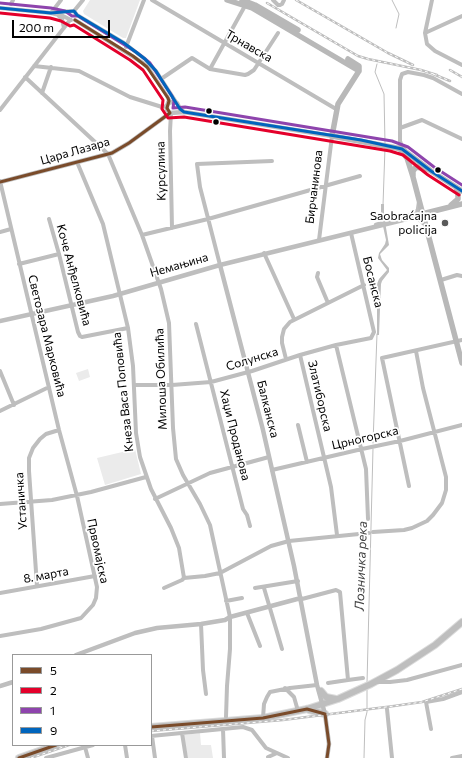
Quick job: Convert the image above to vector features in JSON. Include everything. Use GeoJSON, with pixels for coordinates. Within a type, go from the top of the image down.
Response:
{"type":"FeatureCollection","features":[{"type":"Feature","properties":{"kind":"main road"},"geometry":{"type":"LineString","coordinates":[[227,0],[246,2]]}},
{"type":"Feature","properties":{"kind":"main road","name":"Бирчанинова"},"geometry":{"type":"LineString","coordinates":[[246,2],[359,71],[336,109],[332,136]]}},
{"type":"Feature","properties":{"kind":"main road"},"geometry":{"type":"LineString","coordinates":[[332,136],[398,148],[405,151],[462,191]]}},
{"type":"Feature","properties":{"kind":"main road"},"geometry":{"type":"LineString","coordinates":[[398,148],[407,158],[413,177],[422,214],[459,341],[462,363]]}},
{"type":"Feature","properties":{"kind":"main road"},"geometry":{"type":"LineString","coordinates":[[413,177],[413,171],[416,167],[430,170]]}},
{"type":"Feature","properties":{"kind":"main road"},"geometry":{"type":"LineString","coordinates":[[448,207],[454,204],[458,199],[456,187]]}},
{"type":"Feature","properties":{"kind":"main road"},"geometry":{"type":"LineString","coordinates":[[420,204],[426,210],[433,211]]}},
{"type":"Feature","properties":{"kind":"main road","name":"Немањина"},"geometry":{"type":"LineString","coordinates":[[422,214],[462,204]]}},
{"type":"Feature","properties":{"kind":"main road"},"geometry":{"type":"LineString","coordinates":[[426,225],[428,216],[433,211]]}},
{"type":"Feature","properties":{"kind":"main road"},"geometry":{"type":"LineString","coordinates":[[413,218],[420,219],[426,225]]}},
{"type":"Feature","properties":{"kind":"main road"},"geometry":{"type":"LineString","coordinates":[[307,709],[311,711],[324,708],[338,699],[376,682],[424,652],[462,622]]}},
{"type":"Feature","properties":{"kind":"main road"},"geometry":{"type":"LineString","coordinates":[[321,691],[326,697],[338,699]]}},
{"type":"Feature","properties":{"kind":"main road"},"geometry":{"type":"LineString","coordinates":[[152,727],[263,718],[307,709],[324,708]]}},
{"type":"Feature","properties":{"kind":"main road"},"geometry":{"type":"LineString","coordinates":[[19,758],[53,746]]}},
{"type":"Feature","properties":{"kind":"street"},"geometry":{"type":"LineString","coordinates":[[51,13],[60,0]]}},
{"type":"Feature","properties":{"kind":"street"},"geometry":{"type":"LineString","coordinates":[[124,51],[144,0]]}},
{"type":"Feature","properties":{"kind":"street","name":"Трнавска"},"geometry":{"type":"LineString","coordinates":[[152,0],[336,109]]}},
{"type":"Feature","properties":{"kind":"street"},"geometry":{"type":"LineString","coordinates":[[273,0],[280,5],[284,0]]}},
{"type":"Feature","properties":{"kind":"street"},"geometry":{"type":"LineString","coordinates":[[432,0],[425,33],[425,40],[437,53],[462,65]]}},
{"type":"Feature","properties":{"kind":"street"},"geometry":{"type":"LineString","coordinates":[[0,110],[64,28],[68,19],[67,15],[74,12],[81,1]]}},
{"type":"Feature","properties":{"kind":"street"},"geometry":{"type":"LineString","coordinates":[[210,69],[246,2]]}},
{"type":"Feature","properties":{"kind":"street"},"geometry":{"type":"LineString","coordinates":[[78,7],[79,14],[82,18]]}},
{"type":"Feature","properties":{"kind":"street"},"geometry":{"type":"LineString","coordinates":[[0,8],[51,13],[75,20],[143,63],[149,69],[167,96],[169,100],[167,110],[172,113],[184,112],[332,136]]}},
{"type":"Feature","properties":{"kind":"street"},"geometry":{"type":"LineString","coordinates":[[51,13],[74,12],[127,45],[145,59],[161,79],[177,105],[184,112]]}},
{"type":"Feature","properties":{"kind":"street"},"geometry":{"type":"LineString","coordinates":[[74,12],[75,20]]}},
{"type":"Feature","properties":{"kind":"street"},"geometry":{"type":"LineString","coordinates":[[57,14],[62,19],[64,28]]}},
{"type":"Feature","properties":{"kind":"street"},"geometry":{"type":"LineString","coordinates":[[425,33],[462,16]]}},
{"type":"Feature","properties":{"kind":"street"},"geometry":{"type":"LineString","coordinates":[[161,79],[192,58],[210,69],[245,75],[254,70],[278,33]]}},
{"type":"Feature","properties":{"kind":"street"},"geometry":{"type":"LineString","coordinates":[[34,66],[79,71],[130,97],[162,107],[172,102],[177,105]]}},
{"type":"Feature","properties":{"kind":"street"},"geometry":{"type":"LineString","coordinates":[[42,93],[51,67]]}},
{"type":"Feature","properties":{"kind":"street"},"geometry":{"type":"LineString","coordinates":[[398,148],[400,141],[400,80],[403,73],[408,72],[433,78],[462,94]]}},
{"type":"Feature","properties":{"kind":"street","name":"Милоша Обилића"},"geometry":{"type":"LineString","coordinates":[[25,77],[108,154],[142,236],[159,283],[166,306],[169,323],[175,451],[179,468],[200,504],[210,525],[230,617],[230,649],[226,717]]}},
{"type":"Feature","properties":{"kind":"street"},"geometry":{"type":"LineString","coordinates":[[172,113],[178,110],[177,105]]}},
{"type":"Feature","properties":{"kind":"street","name":"Цара Лазара"},"geometry":{"type":"LineString","coordinates":[[0,182],[108,154],[129,143],[172,113]]}},
{"type":"Feature","properties":{"kind":"street","name":"Курсулина"},"geometry":{"type":"LineString","coordinates":[[172,113],[170,131],[172,228]]}},
{"type":"Feature","properties":{"kind":"street"},"geometry":{"type":"LineString","coordinates":[[400,128],[422,120],[462,139]]}},
{"type":"Feature","properties":{"kind":"street","name":"Бирчанинова"},"geometry":{"type":"LineString","coordinates":[[319,240],[332,136]]}},
{"type":"Feature","properties":{"kind":"street"},"geometry":{"type":"LineString","coordinates":[[400,141],[405,151]]}},
{"type":"Feature","properties":{"kind":"street","name":"Балканска"},"geometry":{"type":"LineString","coordinates":[[272,161],[197,164],[208,219],[248,372],[289,541],[317,685],[324,708]]}},
{"type":"Feature","properties":{"kind":"street","name":"Кнеза Васа Поповића"},"geometry":{"type":"LineString","coordinates":[[77,162],[103,224],[128,328],[131,346],[136,432],[140,457],[146,477],[155,498],[175,536],[179,548],[184,578]]}},
{"type":"Feature","properties":{"kind":"street"},"geometry":{"type":"LineString","coordinates":[[142,236],[360,176]]}},
{"type":"Feature","properties":{"kind":"street","name":"Светозара Марковића"},"geometry":{"type":"LineString","coordinates":[[0,182],[50,386],[59,430],[77,496]]}},
{"type":"Feature","properties":{"kind":"street","name":"Немањина"},"geometry":{"type":"LineString","coordinates":[[365,229],[414,214],[418,210],[420,204]]}},
{"type":"Feature","properties":{"kind":"street","name":"Немањина"},"geometry":{"type":"LineString","coordinates":[[0,321],[119,294],[264,253],[413,218],[422,214]]}},
{"type":"Feature","properties":{"kind":"street","name":"Коче Анђелковића"},"geometry":{"type":"LineString","coordinates":[[49,219],[80,336],[82,337],[128,328]]}},
{"type":"Feature","properties":{"kind":"street"},"geometry":{"type":"LineString","coordinates":[[0,232],[11,229]]}},
{"type":"Feature","properties":{"kind":"street","name":"Босанска"},"geometry":{"type":"LineString","coordinates":[[351,233],[364,285],[374,332],[373,336]]}},
{"type":"Feature","properties":{"kind":"street"},"geometry":{"type":"LineString","coordinates":[[264,253],[294,319]]}},
{"type":"Feature","properties":{"kind":"street"},"geometry":{"type":"LineString","coordinates":[[19,264],[59,254]]}},
{"type":"Feature","properties":{"kind":"street"},"geometry":{"type":"LineString","coordinates":[[318,273],[317,277],[328,303]]}},
{"type":"Feature","properties":{"kind":"street"},"geometry":{"type":"LineString","coordinates":[[441,280],[457,275],[462,276]]}},
{"type":"Feature","properties":{"kind":"street"},"geometry":{"type":"LineString","coordinates":[[286,359],[282,337],[287,325],[294,319],[364,285]]}},
{"type":"Feature","properties":{"kind":"street","name":"Хаџи Проданова"},"geometry":{"type":"LineString","coordinates":[[196,324],[243,509],[247,515],[250,526]]}},
{"type":"Feature","properties":{"kind":"street","name":"Солунска"},"geometry":{"type":"LineString","coordinates":[[134,385],[172,385],[211,382],[300,355],[370,339],[373,336]]}},
{"type":"Feature","properties":{"kind":"street"},"geometry":{"type":"LineString","coordinates":[[409,486],[382,358],[459,341]]}},
{"type":"Feature","properties":{"kind":"street"},"geometry":{"type":"LineString","coordinates":[[336,346],[362,449],[367,479],[368,519]]}},
{"type":"Feature","properties":{"kind":"street"},"geometry":{"type":"LineString","coordinates":[[164,588],[184,578],[220,573],[271,546],[289,541],[337,535],[404,530],[427,521],[434,515],[442,503],[446,490],[446,477],[434,432],[416,351]]}},
{"type":"Feature","properties":{"kind":"street","name":"Златиборска"},"geometry":{"type":"LineString","coordinates":[[300,355],[331,487],[337,535]]}},
{"type":"Feature","properties":{"kind":"street"},"geometry":{"type":"LineString","coordinates":[[0,371],[14,405]]}},
{"type":"Feature","properties":{"kind":"street"},"geometry":{"type":"LineString","coordinates":[[0,411],[50,386]]}},
{"type":"Feature","properties":{"kind":"street"},"geometry":{"type":"LineString","coordinates":[[298,425],[307,462]]}},
{"type":"Feature","properties":{"kind":"street","name":"Црногорска"},"geometry":{"type":"LineString","coordinates":[[272,470],[400,441],[462,425]]}},
{"type":"Feature","properties":{"kind":"street","name":"Устаничка"},"geometry":{"type":"LineString","coordinates":[[37,586],[29,471],[31,453],[35,444],[46,434],[59,430]]}},
{"type":"Feature","properties":{"kind":"street"},"geometry":{"type":"LineString","coordinates":[[155,498],[187,482],[210,473],[269,457]]}},
{"type":"Feature","properties":{"kind":"street"},"geometry":{"type":"LineString","coordinates":[[0,504],[52,500],[77,496],[146,477]]}},
{"type":"Feature","properties":{"kind":"street","name":"Првомајска"},"geometry":{"type":"LineString","coordinates":[[0,636],[41,629],[81,618],[96,598],[97,587],[95,576],[77,496]]}},
{"type":"Feature","properties":{"kind":"street","name":"8. марта"},"geometry":{"type":"LineString","coordinates":[[0,593],[95,576]]}},
{"type":"Feature","properties":{"kind":"street"},"geometry":{"type":"LineString","coordinates":[[255,588],[264,588],[298,581]]}},
{"type":"Feature","properties":{"kind":"street"},"geometry":{"type":"LineString","coordinates":[[264,588],[268,606],[282,649]]}},
{"type":"Feature","properties":{"kind":"street"},"geometry":{"type":"LineString","coordinates":[[79,654],[135,633],[225,620],[230,617],[268,606],[336,590],[340,592],[348,680]]}},
{"type":"Feature","properties":{"kind":"street"},"geometry":{"type":"LineString","coordinates":[[226,601],[242,598]]}},
{"type":"Feature","properties":{"kind":"street"},"geometry":{"type":"LineString","coordinates":[[247,613],[260,646]]}},
{"type":"Feature","properties":{"kind":"street"},"geometry":{"type":"LineString","coordinates":[[201,624],[202,670],[206,694]]}},
{"type":"Feature","properties":{"kind":"street","name":"Балканска"},"geometry":{"type":"LineString","coordinates":[[313,661],[316,668],[324,708]]}},
{"type":"Feature","properties":{"kind":"street"},"geometry":{"type":"LineString","coordinates":[[376,682],[407,680],[462,665]]}},
{"type":"Feature","properties":{"kind":"street"},"geometry":{"type":"LineString","coordinates":[[328,683],[363,678]]}},
{"type":"Feature","properties":{"kind":"street"},"geometry":{"type":"LineString","coordinates":[[0,686],[12,682]]}},
{"type":"Feature","properties":{"kind":"street"},"geometry":{"type":"LineString","coordinates":[[263,718],[264,704],[268,694],[285,688],[317,685]]}},
{"type":"Feature","properties":{"kind":"street"},"geometry":{"type":"LineString","coordinates":[[285,688],[294,697],[298,711]]}},
{"type":"Feature","properties":{"kind":"street"},"geometry":{"type":"LineString","coordinates":[[431,729],[426,702],[443,699],[462,692]]}},
{"type":"Feature","properties":{"kind":"street"},"geometry":{"type":"LineString","coordinates":[[324,708],[328,741],[327,758]]}},
{"type":"Feature","properties":{"kind":"street"},"geometry":{"type":"LineString","coordinates":[[387,709],[392,758]]}},
{"type":"Feature","properties":{"kind":"street"},"geometry":{"type":"LineString","coordinates":[[152,736],[240,727],[248,728],[266,748],[288,758]]}},
{"type":"Feature","properties":{"kind":"street"},"geometry":{"type":"LineString","coordinates":[[223,729],[224,758]]}},
{"type":"Feature","properties":{"kind":"street"},"geometry":{"type":"LineString","coordinates":[[182,733],[186,758]]}},
{"type":"Feature","properties":{"kind":"street"},"geometry":{"type":"LineString","coordinates":[[152,742],[155,758]]}},
{"type":"Feature","properties":{"kind":"street"},"geometry":{"type":"LineString","coordinates":[[46,758],[89,746]]}},
{"type":"Feature","properties":{"kind":"street"},"geometry":{"type":"LineString","coordinates":[[125,746],[127,758]]}},
{"type":"Feature","properties":{"kind":"street"},"geometry":{"type":"LineString","coordinates":[[85,747],[88,758]]}},
{"type":"Feature","properties":{"kind":"street"},"geometry":{"type":"LineString","coordinates":[[266,748],[268,757],[277,753]]}},
{"type":"Feature","properties":{"kind":"street"},"geometry":{"type":"LineString","coordinates":[[452,758],[462,756]]}},
{"type":"Feature","properties":{"kind":"shaded area"},"geometry":{"type":"Polygon","coordinates":[[[90,0],[140,0],[126,38],[123,38],[84,14],[83,11],[90,0]]]}},
{"type":"Feature","properties":{"kind":"shaded area"},"geometry":{"type":"Polygon","coordinates":[[[381,204],[384,204],[384,216],[389,245],[380,254],[382,260],[389,268],[389,272],[381,284],[379,335],[377,335],[377,284],[379,279],[387,270],[378,258],[386,240],[381,217],[381,204]]]}},
{"type":"Feature","properties":{"kind":"shaded area"},"geometry":{"type":"Polygon","coordinates":[[[88,369],[90,377],[79,381],[76,373],[88,369]]]}},
{"type":"Feature","properties":{"kind":"shaded area"},"geometry":{"type":"Polygon","coordinates":[[[135,449],[141,474],[105,485],[97,458],[135,449]]]}},
{"type":"Feature","properties":{"kind":"shaded area"},"geometry":{"type":"Polygon","coordinates":[[[200,733],[201,745],[211,745],[213,758],[188,758],[183,735],[200,733]]]}},
{"type":"Feature","properties":{"kind":"waterway","name":"Лозничка река"},"geometry":{"type":"LineString","coordinates":[[392,0],[399,14],[396,28]]}},
{"type":"Feature","properties":{"kind":"waterway","name":"Лозничка река"},"geometry":{"type":"LineString","coordinates":[[377,64],[375,72],[384,94],[385,143]]}},
{"type":"Feature","properties":{"kind":"waterway","name":"Лозничка река"},"geometry":{"type":"LineString","coordinates":[[383,205],[385,148]]}},
{"type":"Feature","properties":{"kind":"waterway","name":"Лозничка река"},"geometry":{"type":"LineString","coordinates":[[373,443],[377,334]]}},
{"type":"Feature","properties":{"kind":"waterway","name":"Лозничка река"},"geometry":{"type":"LineString","coordinates":[[367,683],[373,449]]}},
{"type":"Feature","properties":{"kind":"waterway"},"geometry":{"type":"LineString","coordinates":[[364,758],[367,690]]}},
{"type":"Feature","properties":{"kind":"railway"},"geometry":{"type":"LineString","coordinates":[[296,0],[388,53],[413,65]]}},
{"type":"Feature","properties":{"kind":"railway"},"geometry":{"type":"LineString","coordinates":[[267,3],[358,56],[437,75]]}},
{"type":"Feature","properties":{"kind":"railway"},"geometry":{"type":"LineString","coordinates":[[450,70],[462,77]]}},
{"type":"Feature","properties":{"kind":"railway"},"geometry":{"type":"LineString","coordinates":[[433,74],[450,81]]}},
{"type":"Feature","properties":{"kind":"railway"},"geometry":{"type":"LineString","coordinates":[[152,731],[283,720],[394,706],[422,702],[462,689]]}},
{"type":"Feature","properties":{"kind":"railway"},"geometry":{"type":"LineString","coordinates":[[31,758],[66,746]]}},
{"type":"Feature","properties":{"kind":"transit line","name":"1"},"geometry":{"type":"LineString","coordinates":[[0,3],[51,8],[65,11],[72,16],[78,16],[136,52],[150,63],[172,96],[174,101],[173,108],[185,107],[392,141],[408,147],[434,167],[462,185]]}},
{"type":"Feature","properties":{"kind":"transit line","name":"9"},"geometry":{"type":"LineString","coordinates":[[0,8],[51,13],[74,11],[77,15],[124,43],[145,59],[156,71],[180,109],[184,112],[361,140],[402,149],[431,171],[462,191]]}},
{"type":"Feature","properties":{"kind":"transit line","name":"2"},"geometry":{"type":"LineString","coordinates":[[0,13],[50,18],[61,21],[70,26],[74,25],[130,60],[143,70],[163,100],[162,109],[168,118],[184,117],[390,151],[403,155],[428,175],[459,195]]}},
{"type":"Feature","properties":{"kind":"transit line","name":"5"},"geometry":{"type":"LineString","coordinates":[[0,182],[112,153],[129,143],[170,113],[167,108],[169,101],[168,98],[147,67],[133,56],[75,20]]}},
{"type":"Feature","properties":{"kind":"transit line","name":"5"},"geometry":{"type":"LineString","coordinates":[[152,727],[263,718],[307,709],[325,714],[329,744],[327,758]]}},
{"type":"Feature","properties":{"kind":"transit line","name":"5"},"geometry":{"type":"LineString","coordinates":[[19,758],[53,746]]}},
{"type":"Feature","properties":{"kind":"place","name":"Saobraćajna policija"},"geometry":{"type":"Point","coordinates":[445,223]}}]}
